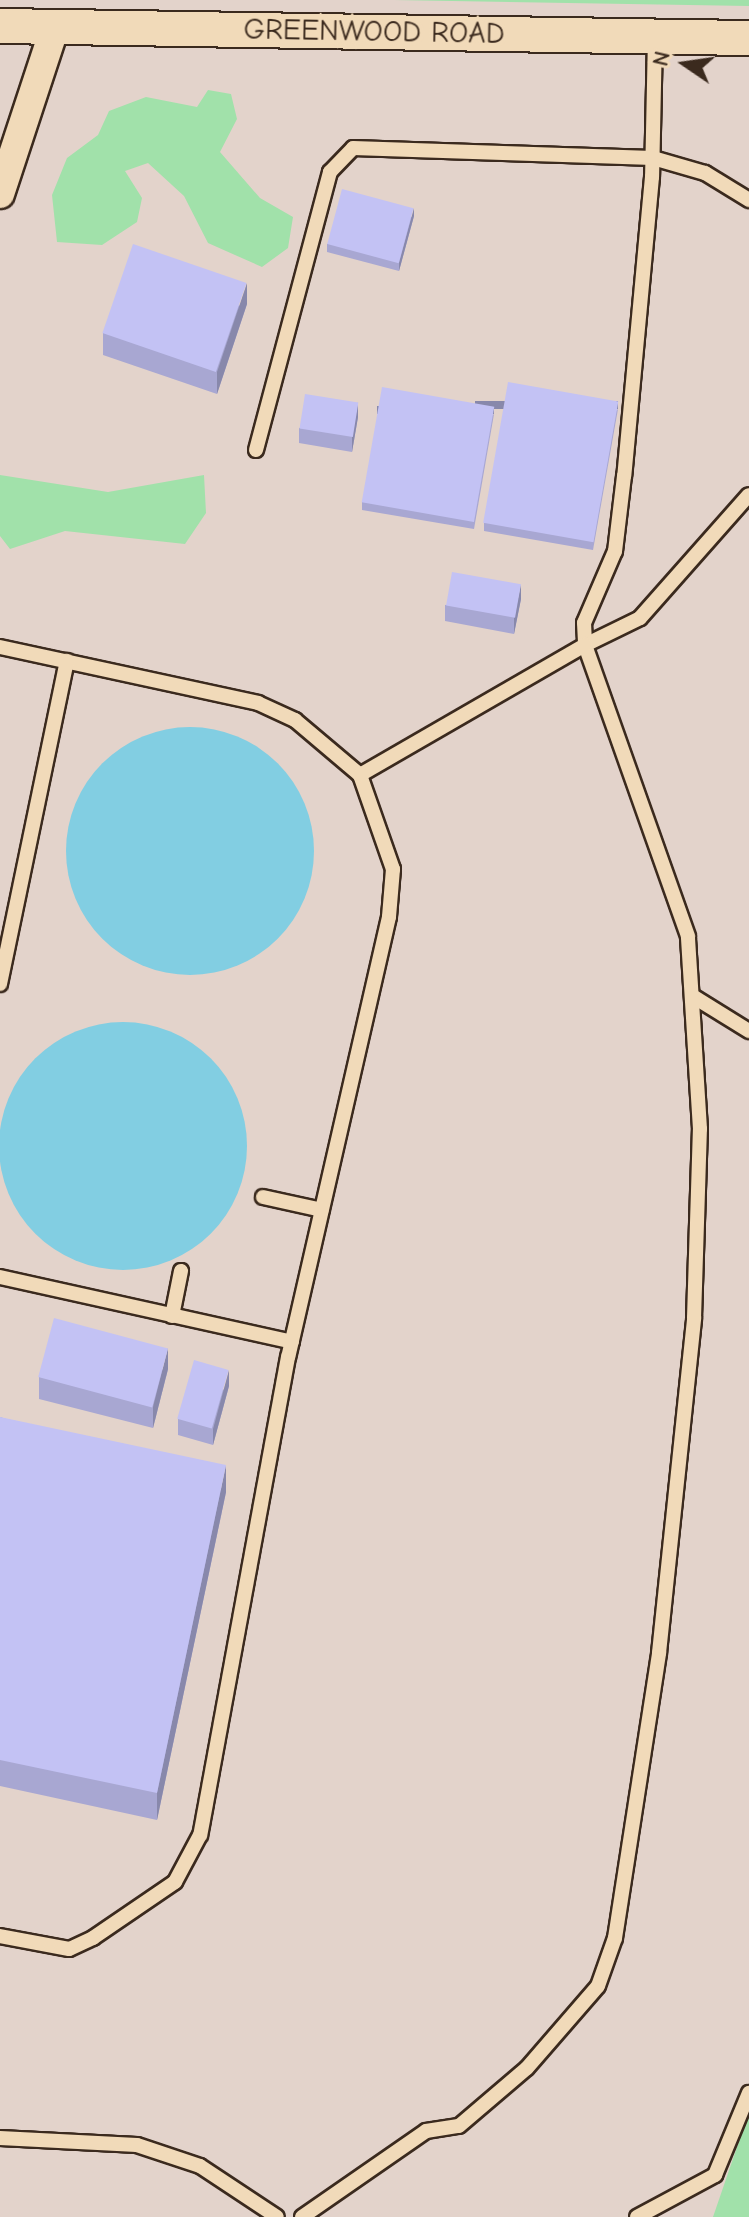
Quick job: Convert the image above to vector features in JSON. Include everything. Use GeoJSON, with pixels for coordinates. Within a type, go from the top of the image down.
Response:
{"type":"FeatureCollection","features":[{"type":"Feature","properties":{"kind":"street","name":"GREENWOOD ROAD"},"geometry":{"type":"LineString","coordinates":[[0,26],[749,38]]}},
{"type":"Feature","properties":{"kind":"street"},"geometry":{"type":"LineString","coordinates":[[0,194],[55,27]]}},
{"type":"Feature","properties":{"kind":"lane"},"geometry":{"type":"LineString","coordinates":[[302,2217],[426,2131],[459,2126],[498,2095],[598,1986],[615,1938],[659,1653],[694,1318],[700,1129],[688,936],[585,645],[584,623],[615,551],[653,158],[655,36]]}},
{"type":"Feature","properties":{"kind":"lane"},"geometry":{"type":"LineString","coordinates":[[256,450],[330,172],[341,156],[353,148],[653,158],[705,173],[749,200]]}},
{"type":"Feature","properties":{"kind":"lane"},"geometry":{"type":"LineString","coordinates":[[360,775],[585,645],[640,618],[749,495]]}},
{"type":"Feature","properties":{"kind":"lane"},"geometry":{"type":"LineString","coordinates":[[0,647],[258,703],[329,743],[360,775],[393,869],[389,917],[292,1342],[189,1862],[175,1882],[69,1949],[0,1936]]}},
{"type":"Feature","properties":{"kind":"lane"},"geometry":{"type":"LineString","coordinates":[[0,984],[67,661]]}},
{"type":"Feature","properties":{"kind":"lane"},"geometry":{"type":"LineString","coordinates":[[694,997],[749,1031]]}},
{"type":"Feature","properties":{"kind":"lane"},"geometry":{"type":"LineString","coordinates":[[263,1197],[322,1210]]}},
{"type":"Feature","properties":{"kind":"lane"},"geometry":{"type":"LineString","coordinates":[[172,1316],[181,1271]]}},
{"type":"Feature","properties":{"kind":"lane"},"geometry":{"type":"LineString","coordinates":[[0,1277],[292,1342]]}},
{"type":"Feature","properties":{"kind":"lane"},"geometry":{"type":"LineString","coordinates":[[637,2217],[715,2175],[749,2093]]}},
{"type":"Feature","properties":{"kind":"lane"},"geometry":{"type":"LineString","coordinates":[[0,2138],[137,2145],[200,2166],[277,2217]]}},
{"type":"Feature","properties":{"kind":"green space"},"geometry":{"type":"Polygon","coordinates":[[[394,0],[749,0],[749,6],[394,0]]]}},
{"type":"Feature","properties":{"kind":"green space"},"geometry":{"type":"Polygon","coordinates":[[[208,90],[231,94],[237,119],[220,152],[260,198],[293,217],[288,248],[262,267],[208,243],[184,196],[148,163],[125,171],[142,198],[137,222],[102,245],[57,242],[52,195],[67,158],[98,135],[109,111],[146,97],[197,107],[208,90]]]}},
{"type":"Feature","properties":{"kind":"green space"},"geometry":{"type":"Polygon","coordinates":[[[0,475],[108,492],[204,475],[206,513],[185,544],[65,531],[10,549],[0,536],[0,475]]]}},
{"type":"Feature","properties":{"kind":"green space"},"geometry":{"type":"Polygon","coordinates":[[[749,2112],[749,2217],[713,2217],[749,2112]]]}},
{"type":"Feature","properties":{"kind":"water"},"geometry":{"type":"Polygon","coordinates":[[[190,727],[237,737],[259,748],[278,763],[293,782],[304,804],[314,851],[304,898],[293,920],[278,939],[259,954],[237,965],[190,975],[143,965],[121,954],[102,939],[87,920],[76,898],[66,851],[76,804],[87,782],[102,763],[121,748],[143,737],[190,727]]]}},
{"type":"Feature","properties":{"kind":"water"},"geometry":{"type":"Polygon","coordinates":[[[123,1022],[170,1032],[192,1043],[211,1058],[226,1077],[237,1099],[247,1146],[237,1193],[226,1215],[211,1234],[192,1249],[170,1260],[123,1270],[76,1260],[54,1249],[35,1234],[20,1215],[9,1193],[-1,1146],[9,1099],[20,1077],[35,1058],[54,1043],[76,1032],[123,1022]]]}},
{"type":"Feature","properties":{"kind":"building"},"geometry":{"type":"Polygon","coordinates":[[[342,189],[413,208],[399,263],[327,244],[342,189]]]}},
{"type":"Feature","properties":{"kind":"building"},"geometry":{"type":"Polygon","coordinates":[[[133,244],[246,283],[216,372],[102,333],[133,244]]]}},
{"type":"Feature","properties":{"kind":"building"},"geometry":{"type":"Polygon","coordinates":[[[508,382],[618,401],[593,542],[483,523],[508,382]]]}},
{"type":"Feature","properties":{"kind":"building"},"geometry":{"type":"Polygon","coordinates":[[[382,387],[494,407],[474,522],[362,502],[382,387]]]}},
{"type":"Feature","properties":{"kind":"building"},"geometry":{"type":"Polygon","coordinates":[[[305,394],[358,402],[353,437],[300,429],[305,394]]]}},
{"type":"Feature","properties":{"kind":"building"},"geometry":{"type":"Polygon","coordinates":[[[452,572],[521,584],[515,618],[446,605],[452,572]]]}},
{"type":"Feature","properties":{"kind":"building"},"geometry":{"type":"Polygon","coordinates":[[[54,1318],[168,1349],[152,1407],[38,1377],[54,1318]]]}},
{"type":"Feature","properties":{"kind":"building"},"geometry":{"type":"Polygon","coordinates":[[[194,1360],[229,1370],[212,1429],[177,1419],[194,1360]]]}},
{"type":"Feature","properties":{"kind":"building"},"geometry":{"type":"Polygon","coordinates":[[[0,1417],[226,1465],[157,1793],[0,1760],[0,1417]]]}}]}
